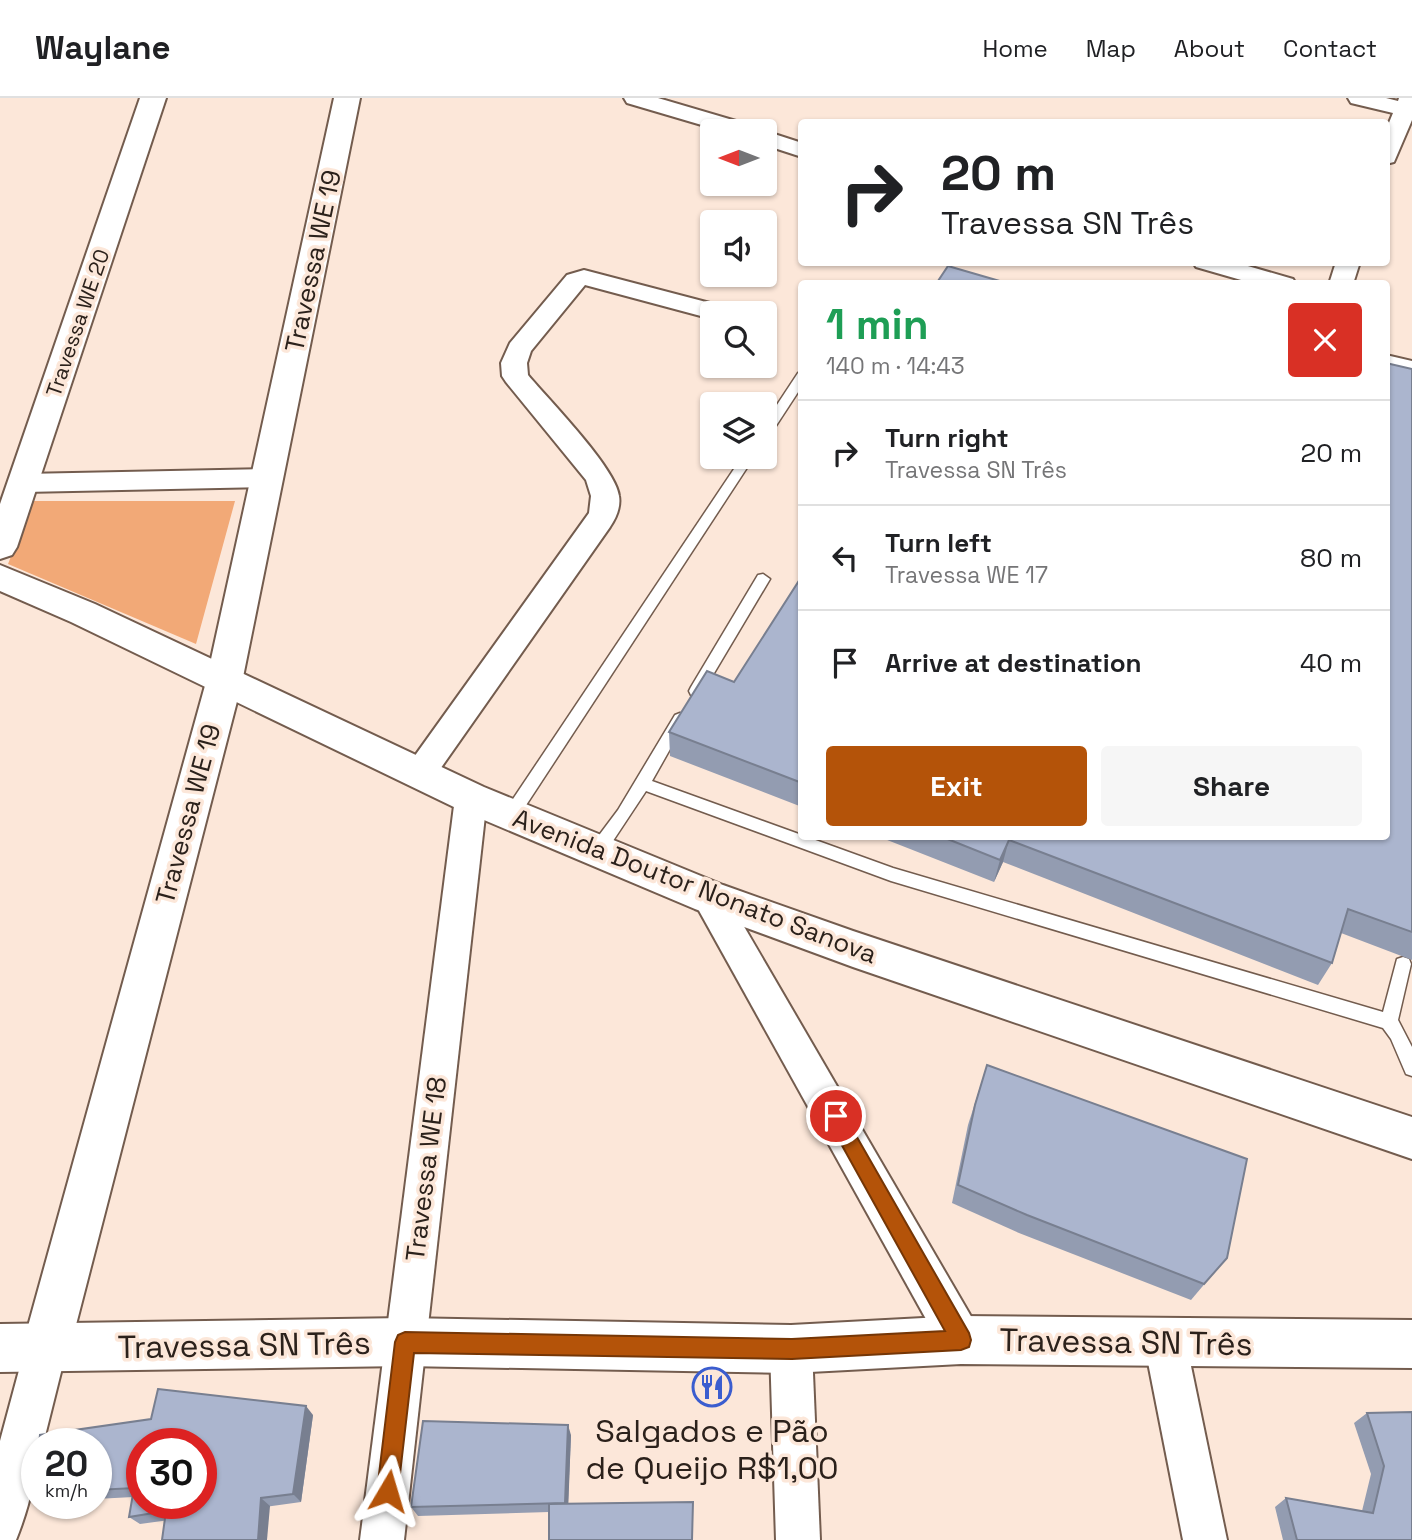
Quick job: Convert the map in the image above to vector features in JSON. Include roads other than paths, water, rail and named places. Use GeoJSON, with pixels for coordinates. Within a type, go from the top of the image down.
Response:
{"type":"FeatureCollection","features":[{"type":"Feature","properties":{"kind":"main road","name":"Travessa WE 20"},"geometry":{"type":"LineString","coordinates":[[0,547],[153,98]]}},
{"type":"Feature","properties":{"kind":"main road","name":"Travessa WE 19"},"geometry":{"type":"LineString","coordinates":[[23,1348],[223,682],[346,98]]}},
{"type":"Feature","properties":{"kind":"main road","name":"Avenida Doutor Nonato Sanova"},"geometry":{"type":"LineString","coordinates":[[0,577],[83,613],[471,798],[709,897],[853,949],[1412,1138]]}},
{"type":"Feature","properties":{"kind":"main road","name":"Travessa SN Três"},"geometry":{"type":"LineString","coordinates":[[23,1348],[405,1342],[792,1349],[961,1340],[1412,1344]]}},
{"type":"Feature","properties":{"kind":"street"},"geometry":{"type":"LineString","coordinates":[[635,98],[705,119]]}},
{"type":"Feature","properties":{"kind":"street"},"geometry":{"type":"LineString","coordinates":[[1359,98],[1407,104],[1390,147]]}},
{"type":"Feature","properties":{"kind":"street"},"geometry":{"type":"LineString","coordinates":[[777,142],[798,149]]}},
{"type":"Feature","properties":{"kind":"street"},"geometry":{"type":"LineString","coordinates":[[1219,266],[1270,280]]}},
{"type":"Feature","properties":{"kind":"street"},"geometry":{"type":"LineString","coordinates":[[420,773],[600,520],[607,505],[606,489],[596,474],[515,376],[514,363],[519,349],[576,280],[584,277],[700,308]]}},
{"type":"Feature","properties":{"kind":"street"},"geometry":{"type":"LineString","coordinates":[[1390,364],[1412,369]]}},
{"type":"Feature","properties":{"kind":"street"},"geometry":{"type":"LineString","coordinates":[[24,483],[268,478]]}},
{"type":"Feature","properties":{"kind":"street","name":"Travessa WE 18"},"geometry":{"type":"LineString","coordinates":[[382,1540],[471,798]]}},
{"type":"Feature","properties":{"kind":"street"},"geometry":{"type":"LineString","coordinates":[[709,897],[961,1340]]}},
{"type":"Feature","properties":{"kind":"street"},"geometry":{"type":"LineString","coordinates":[[1165,1342],[1205,1540]]}},
{"type":"Feature","properties":{"kind":"street","name":"Travessa WE 19"},"geometry":{"type":"LineString","coordinates":[[0,1524],[23,1348]]}},
{"type":"Feature","properties":{"kind":"street"},"geometry":{"type":"LineString","coordinates":[[792,1349],[798,1540]]}},
{"type":"Feature","properties":{"kind":"lane"},"geometry":{"type":"LineString","coordinates":[[777,414],[798,382]]}},
{"type":"Feature","properties":{"kind":"lane"},"geometry":{"type":"LineString","coordinates":[[511,815],[740,469]]}},
{"type":"Feature","properties":{"kind":"lane"},"geometry":{"type":"LineString","coordinates":[[597,850],[624,814],[763,579]]}},
{"type":"Feature","properties":{"kind":"lane"},"geometry":{"type":"LineString","coordinates":[[641,783],[891,874],[1389,1022],[1398,1034],[1412,1068]]}},
{"type":"Feature","properties":{"kind":"lane"},"geometry":{"type":"LineString","coordinates":[[1389,1022],[1403,964]]}},
{"type":"Feature","properties":{"kind":"place","name":"Salgados e Pão de Queijo R$1,00"},"geometry":{"type":"Point","coordinates":[712,1387]}}]}
